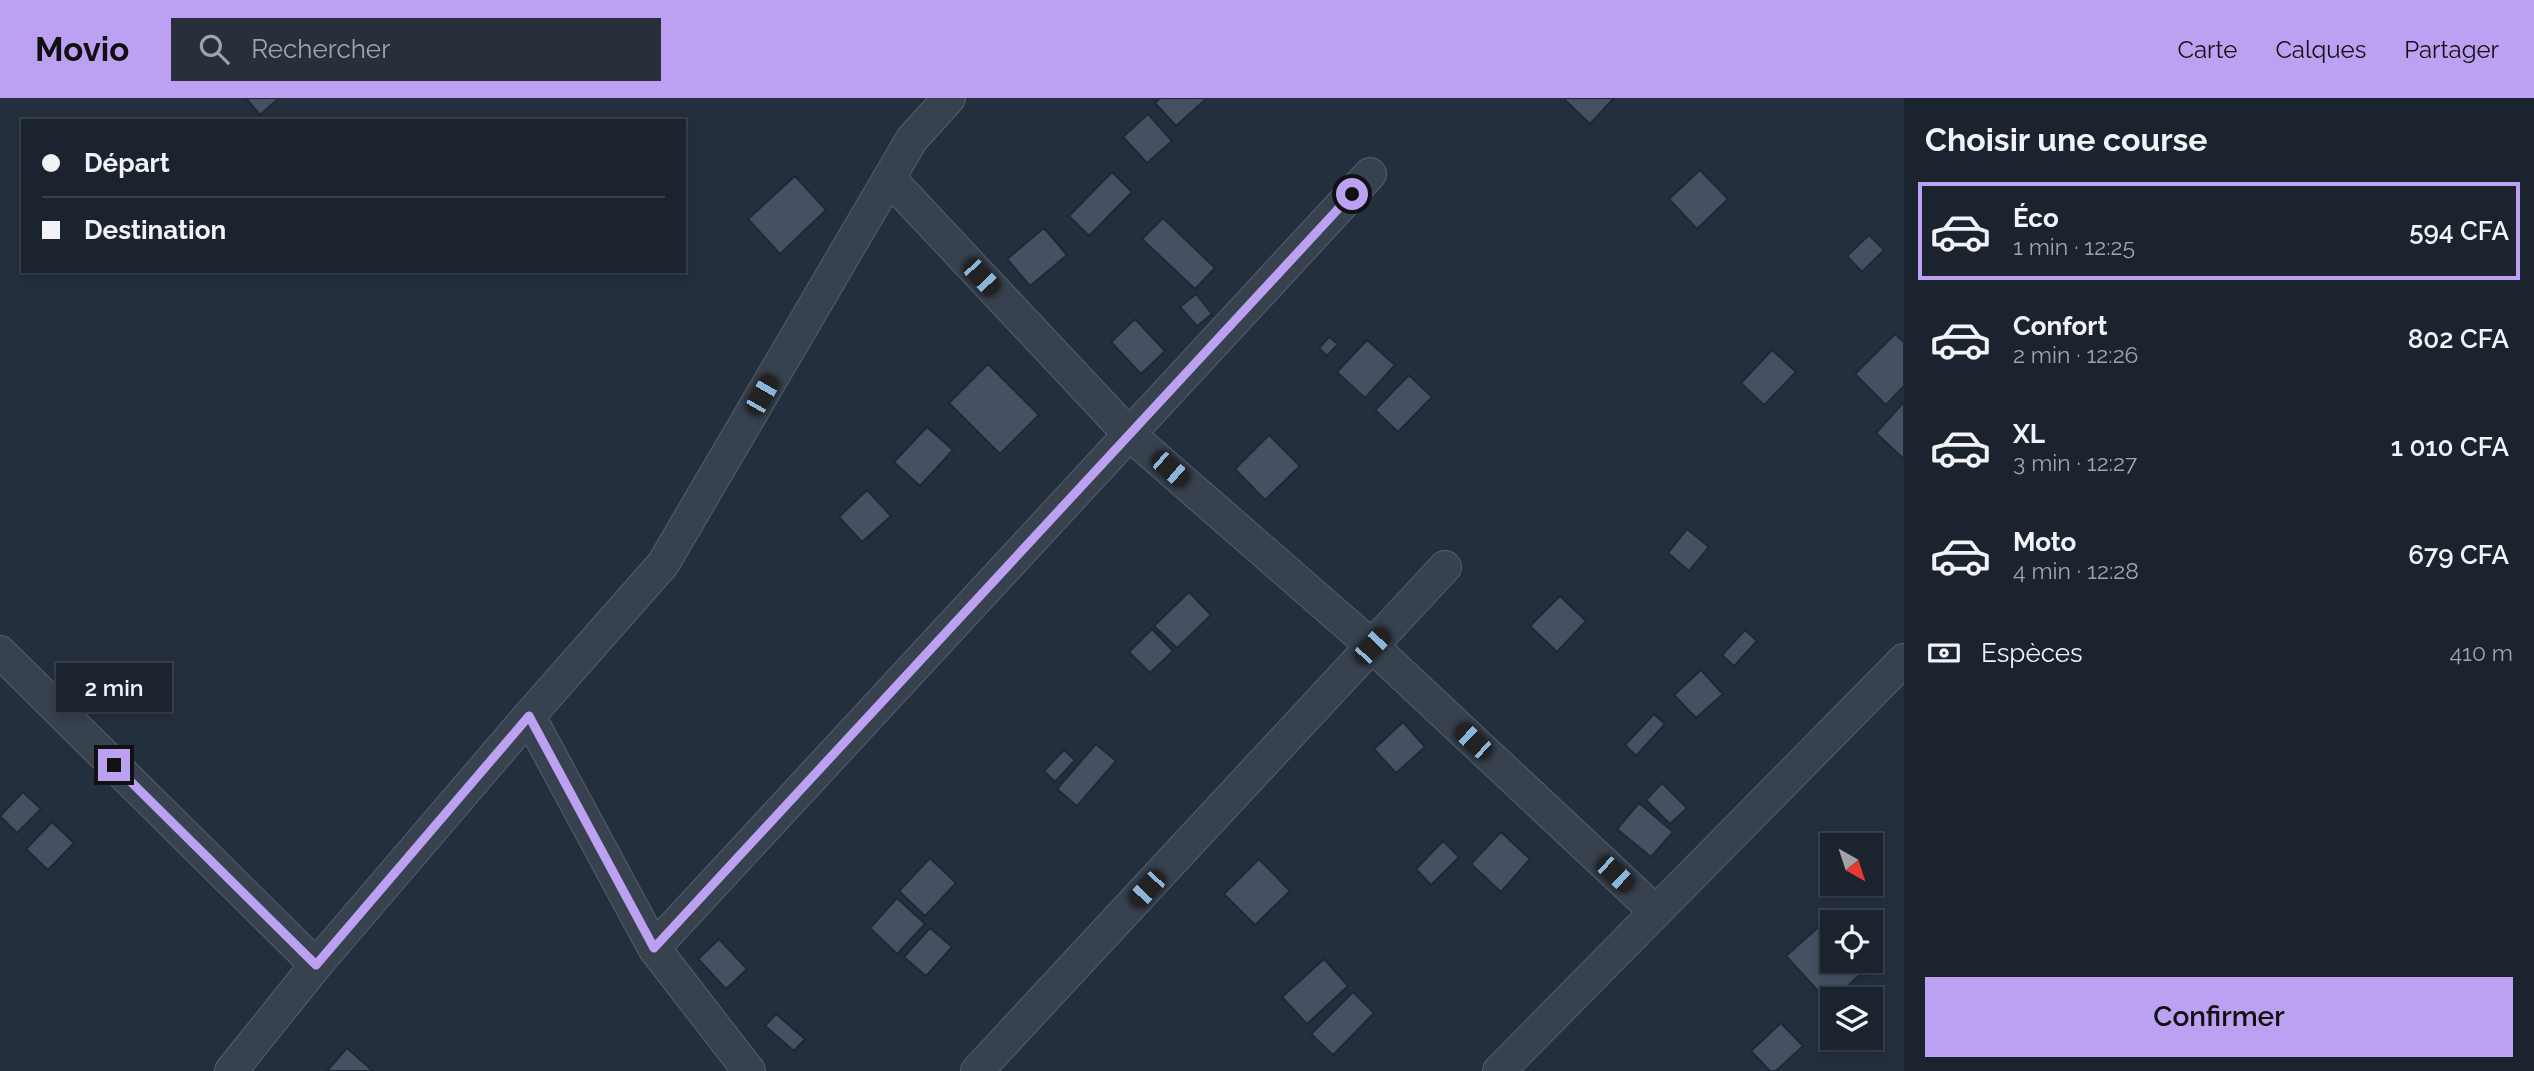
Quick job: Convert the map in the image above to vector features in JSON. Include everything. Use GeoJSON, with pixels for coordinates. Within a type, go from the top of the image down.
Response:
{"type":"FeatureCollection","features":[{"type":"Feature","properties":{"kind":"street"},"geometry":{"type":"LineString","coordinates":[[231,1071],[316,965],[663,564],[912,139],[949,98]]}},
{"type":"Feature","properties":{"kind":"street"},"geometry":{"type":"LineString","coordinates":[[654,948],[1370,174]]}},
{"type":"Feature","properties":{"kind":"street"},"geometry":{"type":"LineString","coordinates":[[889,178],[1129,434],[1372,646],[1656,912]]}},
{"type":"Feature","properties":{"kind":"street"},"geometry":{"type":"LineString","coordinates":[[977,1071],[1445,568]]}},
{"type":"Feature","properties":{"kind":"street"},"geometry":{"type":"LineString","coordinates":[[0,652],[316,965]]}},
{"type":"Feature","properties":{"kind":"street"},"geometry":{"type":"LineString","coordinates":[[1499,1071],[1904,660]]}},
{"type":"Feature","properties":{"kind":"street"},"geometry":{"type":"LineString","coordinates":[[529,716],[654,948],[749,1071]]}},
{"type":"Feature","properties":{"kind":"building"},"geometry":{"type":"Polygon","coordinates":[[[246,98],[279,98],[260,115],[246,98]]]}},
{"type":"Feature","properties":{"kind":"building"},"geometry":{"type":"Polygon","coordinates":[[[1160,98],[1207,98],[1176,126],[1155,103],[1160,98]]]}},
{"type":"Feature","properties":{"kind":"building"},"geometry":{"type":"Polygon","coordinates":[[[1563,98],[1614,98],[1590,124],[1563,98]]]}},
{"type":"Feature","properties":{"kind":"building"},"geometry":{"type":"Polygon","coordinates":[[[1148,114],[1172,141],[1147,163],[1123,137],[1148,114]]]}},
{"type":"Feature","properties":{"kind":"building"},"geometry":{"type":"Polygon","coordinates":[[[1700,170],[1728,199],[1697,229],[1669,199],[1700,170]]]}},
{"type":"Feature","properties":{"kind":"building"},"geometry":{"type":"Polygon","coordinates":[[[1112,172],[1132,192],[1089,236],[1069,216],[1112,172]]]}},
{"type":"Feature","properties":{"kind":"building"},"geometry":{"type":"Polygon","coordinates":[[[795,176],[826,210],[780,254],[748,219],[795,176]]]}},
{"type":"Feature","properties":{"kind":"building"},"geometry":{"type":"Polygon","coordinates":[[[1163,218],[1215,268],[1195,289],[1142,239],[1163,218]]]}},
{"type":"Feature","properties":{"kind":"building"},"geometry":{"type":"Polygon","coordinates":[[[1044,228],[1067,255],[1030,286],[1007,259],[1044,228]]]}},
{"type":"Feature","properties":{"kind":"building"},"geometry":{"type":"Polygon","coordinates":[[[1869,235],[1884,250],[1862,272],[1847,256],[1869,235]]]}},
{"type":"Feature","properties":{"kind":"building"},"geometry":{"type":"Polygon","coordinates":[[[1196,294],[1212,314],[1197,326],[1180,307],[1196,294]]]}},
{"type":"Feature","properties":{"kind":"building"},"geometry":{"type":"Polygon","coordinates":[[[1135,319],[1165,351],[1141,374],[1111,342],[1135,319]]]}},
{"type":"Feature","properties":{"kind":"building"},"geometry":{"type":"Polygon","coordinates":[[[1895,334],[1904,342],[1904,386],[1886,405],[1855,374],[1895,334]]]}},
{"type":"Feature","properties":{"kind":"building"},"geometry":{"type":"Polygon","coordinates":[[[1329,337],[1338,344],[1327,356],[1319,348],[1329,337]]]}},
{"type":"Feature","properties":{"kind":"building"},"geometry":{"type":"Polygon","coordinates":[[[1367,340],[1395,365],[1365,398],[1337,372],[1367,340]]]}},
{"type":"Feature","properties":{"kind":"building"},"geometry":{"type":"Polygon","coordinates":[[[1772,350],[1796,372],[1764,405],[1741,383],[1772,350]]]}},
{"type":"Feature","properties":{"kind":"building"},"geometry":{"type":"Polygon","coordinates":[[[988,364],[1039,415],[1000,454],[949,403],[988,364]]]}},
{"type":"Feature","properties":{"kind":"building"},"geometry":{"type":"Polygon","coordinates":[[[1409,375],[1432,397],[1398,432],[1375,410],[1409,375]]]}},
{"type":"Feature","properties":{"kind":"building"},"geometry":{"type":"Polygon","coordinates":[[[1904,402],[1904,459],[1876,433],[1904,402]]]}},
{"type":"Feature","properties":{"kind":"building"},"geometry":{"type":"Polygon","coordinates":[[[927,427],[953,450],[920,486],[894,462],[927,427]]]}},
{"type":"Feature","properties":{"kind":"building"},"geometry":{"type":"Polygon","coordinates":[[[1269,435],[1300,466],[1265,500],[1235,469],[1269,435]]]}},
{"type":"Feature","properties":{"kind":"building"},"geometry":{"type":"Polygon","coordinates":[[[867,490],[891,516],[862,542],[839,517],[867,490]]]}},
{"type":"Feature","properties":{"kind":"building"},"geometry":{"type":"Polygon","coordinates":[[[1687,529],[1709,547],[1689,571],[1668,553],[1687,529]]]}},
{"type":"Feature","properties":{"kind":"building"},"geometry":{"type":"Polygon","coordinates":[[[1189,592],[1211,615],[1177,648],[1154,626],[1189,592]]]}},
{"type":"Feature","properties":{"kind":"building"},"geometry":{"type":"Polygon","coordinates":[[[1560,596],[1586,621],[1557,652],[1530,626],[1560,596]]]}},
{"type":"Feature","properties":{"kind":"building"},"geometry":{"type":"Polygon","coordinates":[[[1152,629],[1173,651],[1150,673],[1129,652],[1152,629]]]}},
{"type":"Feature","properties":{"kind":"building"},"geometry":{"type":"Polygon","coordinates":[[[1745,630],[1757,641],[1734,666],[1722,655],[1745,630]]]}},
{"type":"Feature","properties":{"kind":"building"},"geometry":{"type":"Polygon","coordinates":[[[1701,670],[1723,694],[1696,718],[1674,695],[1701,670]]]}},
{"type":"Feature","properties":{"kind":"building"},"geometry":{"type":"Polygon","coordinates":[[[1654,714],[1665,724],[1636,756],[1625,745],[1654,714]]]}},
{"type":"Feature","properties":{"kind":"building"},"geometry":{"type":"Polygon","coordinates":[[[1403,722],[1425,747],[1396,773],[1374,749],[1403,722]]]}},
{"type":"Feature","properties":{"kind":"building"},"geometry":{"type":"Polygon","coordinates":[[[1096,744],[1116,761],[1077,806],[1057,789],[1096,744]]]}},
{"type":"Feature","properties":{"kind":"building"},"geometry":{"type":"Polygon","coordinates":[[[1064,750],[1075,760],[1055,782],[1044,771],[1064,750]]]}},
{"type":"Feature","properties":{"kind":"building"},"geometry":{"type":"Polygon","coordinates":[[[1662,783],[1687,808],[1670,824],[1646,800],[1662,783]]]}},
{"type":"Feature","properties":{"kind":"building"},"geometry":{"type":"Polygon","coordinates":[[[23,792],[41,809],[17,833],[0,816],[23,792]]]}},
{"type":"Feature","properties":{"kind":"building"},"geometry":{"type":"Polygon","coordinates":[[[1639,803],[1673,832],[1651,857],[1617,829],[1639,803]]]}},
{"type":"Feature","properties":{"kind":"building"},"geometry":{"type":"Polygon","coordinates":[[[52,822],[74,843],[48,870],[26,849],[52,822]]]}},
{"type":"Feature","properties":{"kind":"building"},"geometry":{"type":"Polygon","coordinates":[[[1501,832],[1530,859],[1501,892],[1471,864],[1501,832]]]}},
{"type":"Feature","properties":{"kind":"building"},"geometry":{"type":"Polygon","coordinates":[[[1443,841],[1459,857],[1431,885],[1416,869],[1443,841]]]}},
{"type":"Feature","properties":{"kind":"building"},"geometry":{"type":"Polygon","coordinates":[[[930,858],[956,883],[925,916],[899,891],[930,858]]]}},
{"type":"Feature","properties":{"kind":"building"},"geometry":{"type":"Polygon","coordinates":[[[1259,859],[1290,891],[1255,925],[1224,894],[1259,859]]]}},
{"type":"Feature","properties":{"kind":"building"},"geometry":{"type":"Polygon","coordinates":[[[897,898],[925,924],[897,954],[870,928],[897,898]]]}},
{"type":"Feature","properties":{"kind":"building"},"geometry":{"type":"Polygon","coordinates":[[[1820,926],[1820,973],[1862,973],[1846,987],[1820,987],[1820,993],[1786,956],[1820,926]]]}},
{"type":"Feature","properties":{"kind":"building"},"geometry":{"type":"Polygon","coordinates":[[[930,928],[952,947],[926,976],[904,957],[930,928]]]}},
{"type":"Feature","properties":{"kind":"building"},"geometry":{"type":"Polygon","coordinates":[[[719,939],[747,969],[726,989],[698,959],[719,939]]]}},
{"type":"Feature","properties":{"kind":"building"},"geometry":{"type":"Polygon","coordinates":[[[1324,959],[1348,986],[1307,1024],[1282,997],[1324,959]]]}},
{"type":"Feature","properties":{"kind":"building"},"geometry":{"type":"Polygon","coordinates":[[[1353,992],[1374,1013],[1333,1055],[1311,1034],[1353,992]]]}},
{"type":"Feature","properties":{"kind":"building"},"geometry":{"type":"Polygon","coordinates":[[[776,1014],[805,1039],[794,1051],[765,1026],[776,1014]]]}},
{"type":"Feature","properties":{"kind":"building"},"geometry":{"type":"Polygon","coordinates":[[[1781,1023],[1803,1046],[1776,1071],[1770,1071],[1751,1051],[1781,1023]]]}},
{"type":"Feature","properties":{"kind":"building"},"geometry":{"type":"Polygon","coordinates":[[[347,1048],[373,1071],[327,1071],[347,1048]]]}},
{"type":"Feature","properties":{"kind":"route"},"geometry":{"type":"LineString","coordinates":[[114,765],[316,965],[529,716],[654,948],[1352,194]]}}]}
